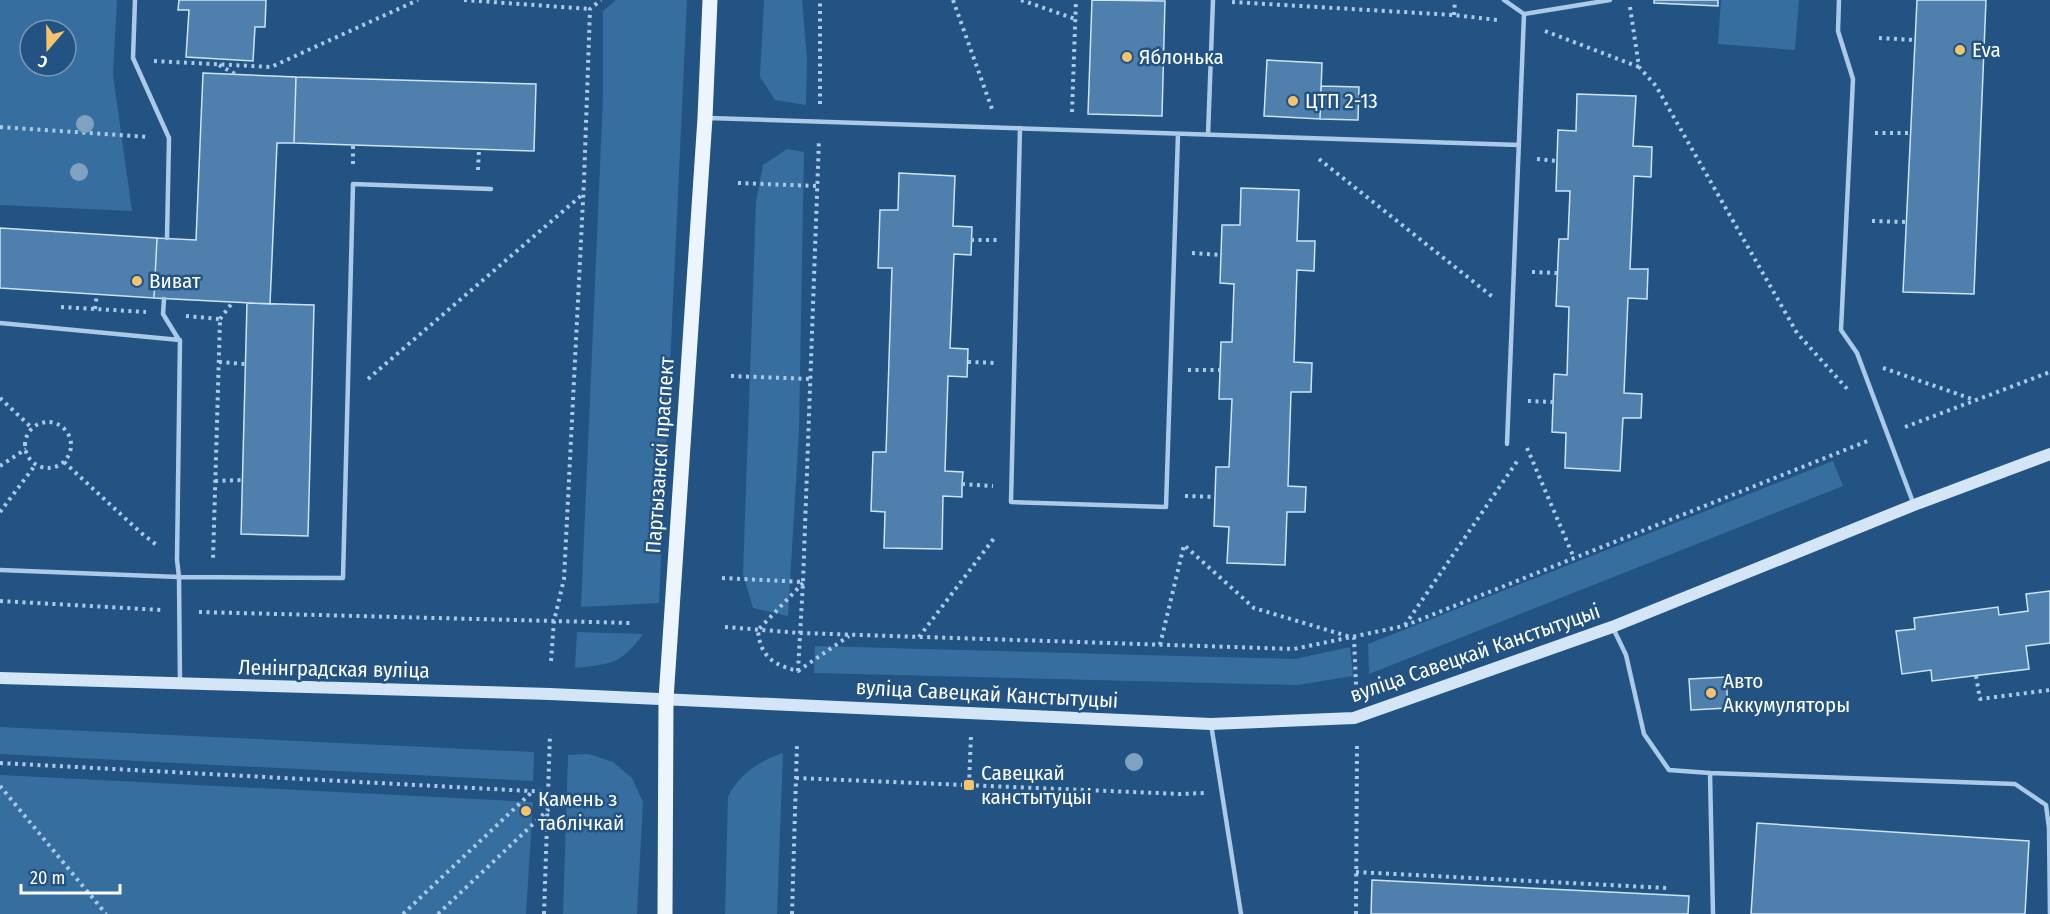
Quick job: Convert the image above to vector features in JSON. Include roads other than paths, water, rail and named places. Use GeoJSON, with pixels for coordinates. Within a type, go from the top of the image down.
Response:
{"type":"FeatureCollection","features":[{"type":"Feature","properties":{"kind":"main road","name":"Партызанскі праспект"},"geometry":{"type":"LineString","coordinates":[[665,914],[666,699],[705,118],[710,0]]}},
{"type":"Feature","properties":{"kind":"main road","name":"вуліца Савецкай Канстытуцыі"},"geometry":{"type":"LineString","coordinates":[[666,699],[1211,724],[1354,718],[1612,627],[1914,505],[2050,454]]}},
{"type":"Feature","properties":{"kind":"main road","name":"Ленінградская вуліца"},"geometry":{"type":"LineString","coordinates":[[0,678],[666,699]]}},
{"type":"Feature","properties":{"kind":"lane"},"geometry":{"type":"LineString","coordinates":[[135,0],[133,58],[169,138],[167,238]]}},
{"type":"Feature","properties":{"kind":"lane"},"geometry":{"type":"LineString","coordinates":[[1209,135],[1213,0]]}},
{"type":"Feature","properties":{"kind":"lane"},"geometry":{"type":"LineString","coordinates":[[1504,0],[1524,14],[1610,0]]}},
{"type":"Feature","properties":{"kind":"lane"},"geometry":{"type":"LineString","coordinates":[[1839,0],[1838,31],[1853,79],[1841,330],[1857,352],[1914,505]]}},
{"type":"Feature","properties":{"kind":"lane"},"geometry":{"type":"LineString","coordinates":[[1507,444],[1524,14]]}},
{"type":"Feature","properties":{"kind":"lane"},"geometry":{"type":"LineString","coordinates":[[705,118],[1519,145]]}},
{"type":"Feature","properties":{"kind":"lane"},"geometry":{"type":"LineString","coordinates":[[1020,128],[1011,502],[1166,507],[1178,134]]}},
{"type":"Feature","properties":{"kind":"lane"},"geometry":{"type":"LineString","coordinates":[[0,570],[179,577],[343,578],[353,184],[491,189]]}},
{"type":"Feature","properties":{"kind":"lane"},"geometry":{"type":"LineString","coordinates":[[164,299],[163,314],[180,340],[177,560],[180,685]]}},
{"type":"Feature","properties":{"kind":"lane"},"geometry":{"type":"LineString","coordinates":[[0,323],[180,340]]}},
{"type":"Feature","properties":{"kind":"lane"},"geometry":{"type":"LineString","coordinates":[[1612,627],[1626,655],[1644,734],[1669,770],[2015,784],[2046,805],[2049,828],[2050,914]]}},
{"type":"Feature","properties":{"kind":"lane"},"geometry":{"type":"LineString","coordinates":[[1211,724],[1241,914]]}},
{"type":"Feature","properties":{"kind":"lane"},"geometry":{"type":"LineString","coordinates":[[1710,773],[1713,914]]}},
{"type":"Feature","properties":{"kind":"place","name":"Eva"},"geometry":{"type":"Point","coordinates":[1960,50]}},
{"type":"Feature","properties":{"kind":"place","name":"Яблонька"},"geometry":{"type":"Point","coordinates":[1127,57]}},
{"type":"Feature","properties":{"kind":"place","name":"ЦТП 2-13"},"geometry":{"type":"Point","coordinates":[1293,101]}},
{"type":"Feature","properties":{"kind":"place","name":"Виват"},"geometry":{"type":"Point","coordinates":[137,281]}},
{"type":"Feature","properties":{"kind":"place","name":"Авто Аккумуляторы"},"geometry":{"type":"Point","coordinates":[1711,693]}},
{"type":"Feature","properties":{"kind":"place","name":"Савецкай канстытуцыі"},"geometry":{"type":"Point","coordinates":[969,785]}},
{"type":"Feature","properties":{"kind":"place","name":"Камень з таблічкай"},"geometry":{"type":"Point","coordinates":[526,811]}}]}
